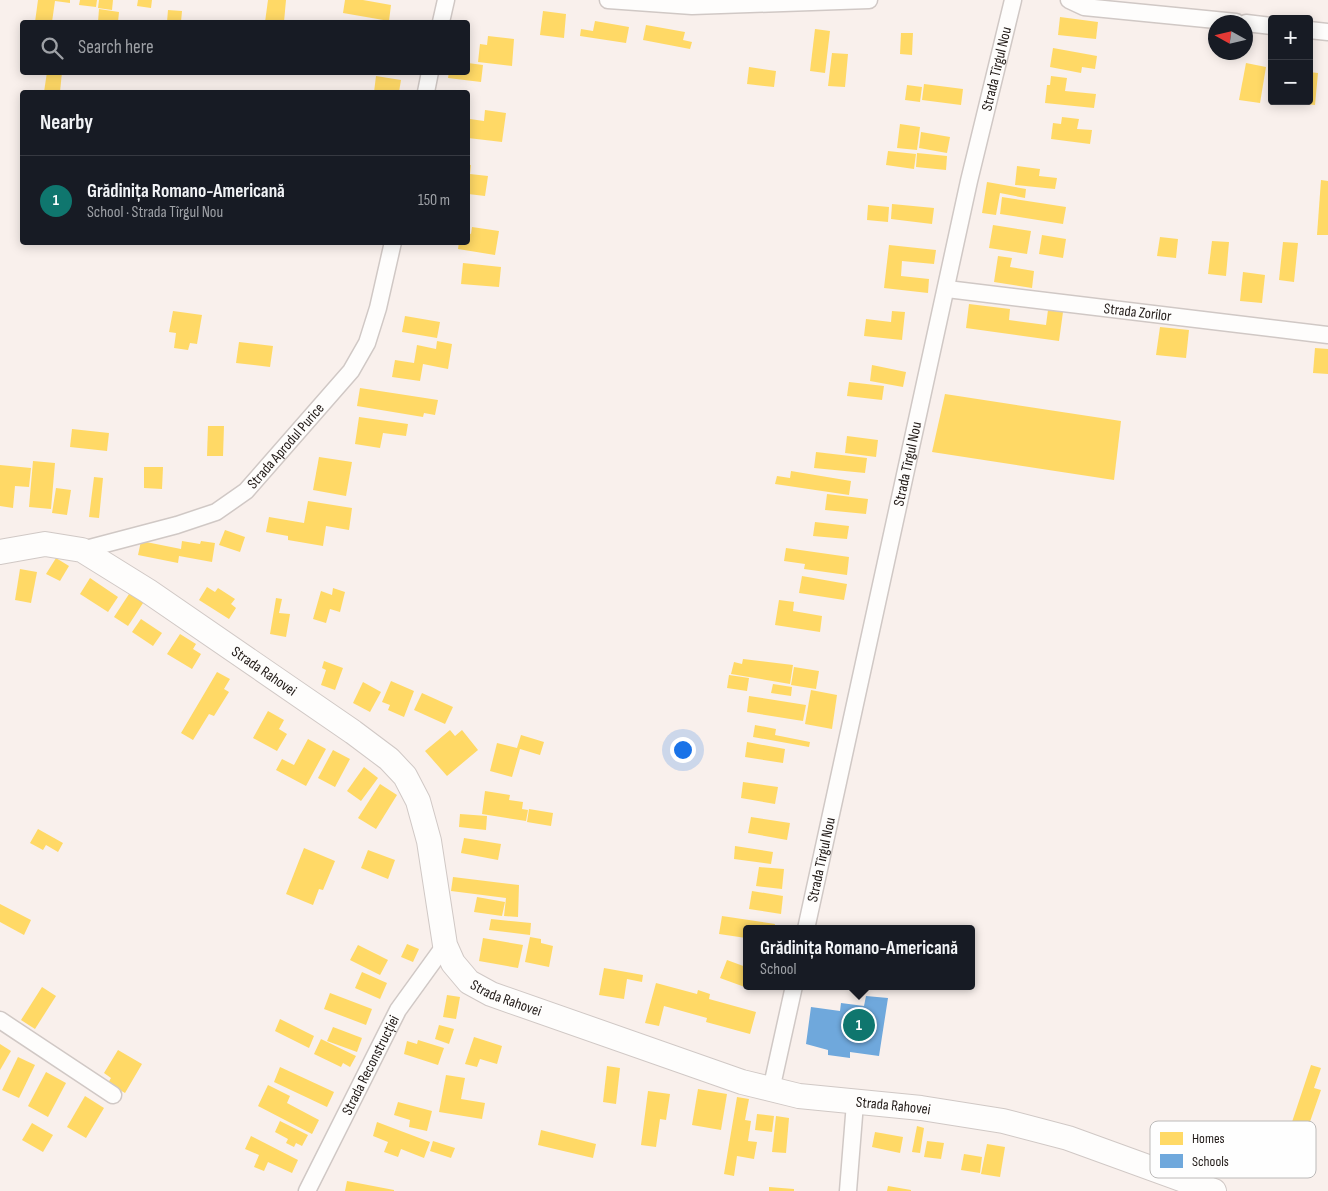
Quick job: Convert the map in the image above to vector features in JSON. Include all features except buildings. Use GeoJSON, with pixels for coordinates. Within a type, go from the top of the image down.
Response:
{"type":"FeatureCollection","features":[{"type":"Feature","properties":{"kind":"main road","name":"Strada Rahovei"},"geometry":{"type":"LineString","coordinates":[[0,552],[45,544],[82,550],[148,592],[354,732],[389,759],[405,776],[418,801],[430,841],[445,945],[454,963],[469,982],[491,994],[742,1082],[771,1090],[799,1096],[921,1108],[1003,1121],[1068,1138],[1150,1168]]}},
{"type":"Feature","properties":{"kind":"main road","name":"Strada Rahovei"},"geometry":{"type":"LineString","coordinates":[[1178,1178],[1214,1191]]}},
{"type":"Feature","properties":{"kind":"street"},"geometry":{"type":"LineString","coordinates":[[441,20],[446,0]]}},
{"type":"Feature","properties":{"kind":"street"},"geometry":{"type":"LineString","coordinates":[[608,0],[692,6],[869,0]]}},
{"type":"Feature","properties":{"kind":"street","name":"Strada Tîrgul Nou"},"geometry":{"type":"LineString","coordinates":[[807,925],[970,182],[1013,0]]}},
{"type":"Feature","properties":{"kind":"street"},"geometry":{"type":"LineString","coordinates":[[1068,0],[1084,7],[1208,19]]}},
{"type":"Feature","properties":{"kind":"street"},"geometry":{"type":"LineString","coordinates":[[1253,24],[1268,26]]}},
{"type":"Feature","properties":{"kind":"street"},"geometry":{"type":"LineString","coordinates":[[1313,30],[1328,32]]}},
{"type":"Feature","properties":{"kind":"street"},"geometry":{"type":"LineString","coordinates":[[426,90],[429,75]]}},
{"type":"Feature","properties":{"kind":"street","name":"Strada Aprodul Purice"},"geometry":{"type":"LineString","coordinates":[[82,550],[177,525],[216,512],[246,491],[351,371],[367,343],[375,317],[391,245]]}},
{"type":"Feature","properties":{"kind":"street","name":"Strada Zorilor"},"geometry":{"type":"LineString","coordinates":[[947,289],[1328,335]]}},
{"type":"Feature","properties":{"kind":"street","name":"Strada Reconstrucției"},"geometry":{"type":"LineString","coordinates":[[307,1191],[398,1010],[445,945]]}},
{"type":"Feature","properties":{"kind":"street"},"geometry":{"type":"LineString","coordinates":[[771,1090],[793,990]]}},
{"type":"Feature","properties":{"kind":"street"},"geometry":{"type":"LineString","coordinates":[[0,1020],[113,1094]]}},
{"type":"Feature","properties":{"kind":"street"},"geometry":{"type":"LineString","coordinates":[[848,1191],[856,1103]]}},
{"type":"Feature","properties":{"kind":"place","name":"Grădinița Romano-Americană"},"geometry":{"type":"Point","coordinates":[859,1025]}}]}
